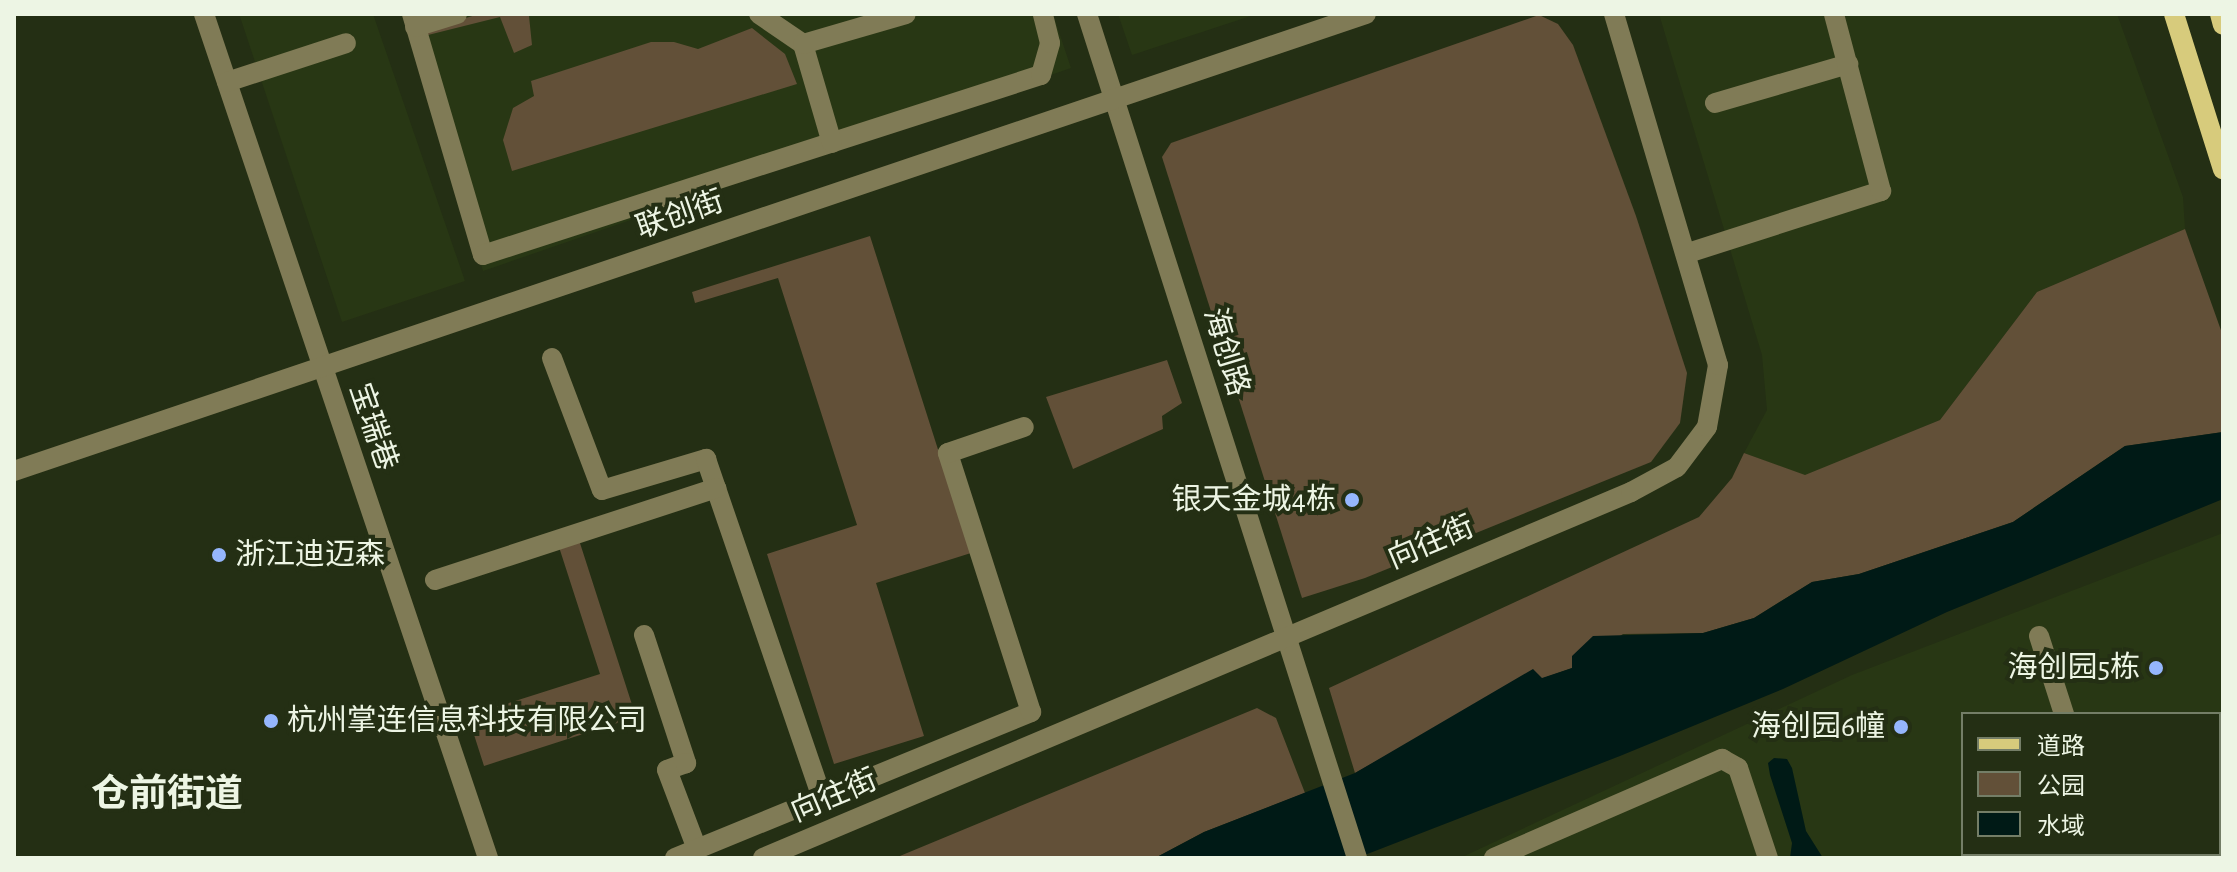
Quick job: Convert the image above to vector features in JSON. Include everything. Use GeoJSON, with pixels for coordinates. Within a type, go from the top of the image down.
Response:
{"type":"FeatureCollection","features":[{"type":"Feature","properties":{"kind":"main road"},"geometry":{"type":"LineString","coordinates":[[2174,14],[2223,169]]}},
{"type":"Feature","properties":{"kind":"main road"},"geometry":{"type":"LineString","coordinates":[[2220,14],[2223,25]]}},
{"type":"Feature","properties":{"kind":"street","name":"宝瑞巷"},"geometry":{"type":"LineString","coordinates":[[204,14],[488,858]]}},
{"type":"Feature","properties":{"kind":"street"},"geometry":{"type":"LineString","coordinates":[[457,14],[414,20],[483,255],[1041,75],[1050,43],[1043,14]]}},
{"type":"Feature","properties":{"kind":"street"},"geometry":{"type":"LineString","coordinates":[[759,14],[803,44],[832,143]]}},
{"type":"Feature","properties":{"kind":"street"},"geometry":{"type":"LineString","coordinates":[[803,44],[871,19],[906,14]]}},
{"type":"Feature","properties":{"kind":"street","name":"海创路"},"geometry":{"type":"LineString","coordinates":[[1087,14],[1286,644],[1357,858]]}},
{"type":"Feature","properties":{"kind":"street","name":"向往街"},"geometry":{"type":"LineString","coordinates":[[792,858],[1631,492],[1677,467],[1707,427],[1718,381],[1715,349],[1614,14]]}},
{"type":"Feature","properties":{"kind":"street"},"geometry":{"type":"LineString","coordinates":[[1688,253],[1881,191],[1834,14]]}},
{"type":"Feature","properties":{"kind":"street","name":"联创街"},"geometry":{"type":"LineString","coordinates":[[14,471],[323,371],[1115,95],[1356,15]]}},
{"type":"Feature","properties":{"kind":"street"},"geometry":{"type":"LineString","coordinates":[[227,82],[346,43]]}},
{"type":"Feature","properties":{"kind":"street"},"geometry":{"type":"LineString","coordinates":[[1715,103],[1848,64]]}},
{"type":"Feature","properties":{"kind":"street"},"geometry":{"type":"LineString","coordinates":[[552,358],[602,490],[706,459],[822,798]]}},
{"type":"Feature","properties":{"kind":"street"},"geometry":{"type":"LineString","coordinates":[[675,858],[1031,712],[948,453],[1024,427]]}},
{"type":"Feature","properties":{"kind":"street"},"geometry":{"type":"LineString","coordinates":[[435,580],[716,488]]}},
{"type":"Feature","properties":{"kind":"street"},"geometry":{"type":"LineString","coordinates":[[644,635],[686,763],[667,770],[697,849]]}},
{"type":"Feature","properties":{"kind":"street"},"geometry":{"type":"LineString","coordinates":[[2039,636],[2063,712]]}},
{"type":"Feature","properties":{"kind":"street","name":"向往街"},"geometry":{"type":"LineString","coordinates":[[763,858],[1286,644]]}},
{"type":"Feature","properties":{"kind":"street"},"geometry":{"type":"LineString","coordinates":[[1494,858],[1722,759],[1738,768],[1768,858]]}},
{"type":"Feature","properties":{"kind":"shaded area"},"geometry":{"type":"Polygon","coordinates":[[[239,14],[373,14],[465,281],[342,322],[239,14]]]}},
{"type":"Feature","properties":{"kind":"shaded area"},"geometry":{"type":"Polygon","coordinates":[[[407,14],[1053,14],[1071,68],[483,271],[407,14]]]}},
{"type":"Feature","properties":{"kind":"shaded area"},"geometry":{"type":"Polygon","coordinates":[[[1118,14],[1257,14],[1132,55],[1118,14]]]}},
{"type":"Feature","properties":{"kind":"shaded area"},"geometry":{"type":"Polygon","coordinates":[[[1659,14],[2117,14],[2183,197],[2185,229],[2037,292],[1940,420],[1805,476],[1744,453],[1767,410],[1762,355],[1659,14]]]}},
{"type":"Feature","properties":{"kind":"shaded area"},"geometry":{"type":"Polygon","coordinates":[[[2223,533],[2223,858],[1460,858],[1852,675],[2223,533]]]}},
{"type":"Feature","properties":{"kind":"green space"},"geometry":{"type":"Polygon","coordinates":[[[479,14],[536,14],[529,16],[532,45],[514,53],[500,17],[428,35],[426,30],[479,14]]]}},
{"type":"Feature","properties":{"kind":"green space"},"geometry":{"type":"Polygon","coordinates":[[[1539,15],[1558,24],[1573,45],[1636,216],[1687,373],[1680,423],[1651,462],[1365,578],[1302,598],[1162,157],[1171,143],[1539,15]]]}},
{"type":"Feature","properties":{"kind":"green space"},"geometry":{"type":"Polygon","coordinates":[[[752,28],[785,54],[797,84],[512,171],[503,140],[513,108],[534,96],[531,81],[651,42],[674,42],[698,49],[752,28]]]}},
{"type":"Feature","properties":{"kind":"green space"},"geometry":{"type":"Polygon","coordinates":[[[2185,229],[2223,336],[2223,432],[2125,446],[2013,522],[1859,574],[1812,582],[1754,618],[1703,633],[1623,634],[1572,668],[1493,696],[1355,773],[1329,688],[1699,517],[1732,478],[1744,453],[1805,475],[1940,420],[2037,292],[2185,229]]]}},
{"type":"Feature","properties":{"kind":"green space"},"geometry":{"type":"Polygon","coordinates":[[[870,236],[971,553],[876,583],[924,736],[834,764],[767,554],[857,525],[778,278],[695,303],[692,292],[870,236]]]}},
{"type":"Feature","properties":{"kind":"green space"},"geometry":{"type":"Polygon","coordinates":[[[1167,360],[1182,403],[1162,416],[1163,429],[1073,469],[1046,397],[1167,360]]]}},
{"type":"Feature","properties":{"kind":"green space"},"geometry":{"type":"Polygon","coordinates":[[[579,540],[636,717],[484,766],[468,716],[600,674],[559,547],[579,540]]]}},
{"type":"Feature","properties":{"kind":"green space"},"geometry":{"type":"Polygon","coordinates":[[[1257,708],[1276,718],[1305,793],[1204,832],[1155,858],[895,858],[1257,708]]]}},
{"type":"Feature","properties":{"kind":"water"},"geometry":{"type":"Polygon","coordinates":[[[2223,432],[2223,499],[1947,612],[1783,689],[1620,756],[1357,858],[1155,858],[1204,832],[1355,773],[1533,669],[1542,678],[1572,668],[1572,656],[1593,636],[1703,633],[1754,618],[1812,582],[1859,574],[2013,522],[2125,446],[2223,432]]]}},
{"type":"Feature","properties":{"kind":"water"},"geometry":{"type":"Polygon","coordinates":[[[1774,758],[1787,759],[1792,768],[1806,831],[1823,858],[1790,858],[1792,843],[1768,763],[1774,758]]]}},
{"type":"Feature","properties":{"kind":"place","name":"银天金城4栋"},"geometry":{"type":"Point","coordinates":[1352,500]}},
{"type":"Feature","properties":{"kind":"place","name":"浙江迪迈森"},"geometry":{"type":"Point","coordinates":[219,555]}},
{"type":"Feature","properties":{"kind":"place","name":"海创园5栋"},"geometry":{"type":"Point","coordinates":[2156,668]}},
{"type":"Feature","properties":{"kind":"place","name":"杭州掌连信息科技有限公司"},"geometry":{"type":"Point","coordinates":[271,721]}},
{"type":"Feature","properties":{"kind":"place","name":"海创园6幢"},"geometry":{"type":"Point","coordinates":[1901,727]}},
{"type":"Feature","properties":{"kind":"district","name":"仓前街道"},"geometry":{"type":"Point","coordinates":[167,796]}}]}
